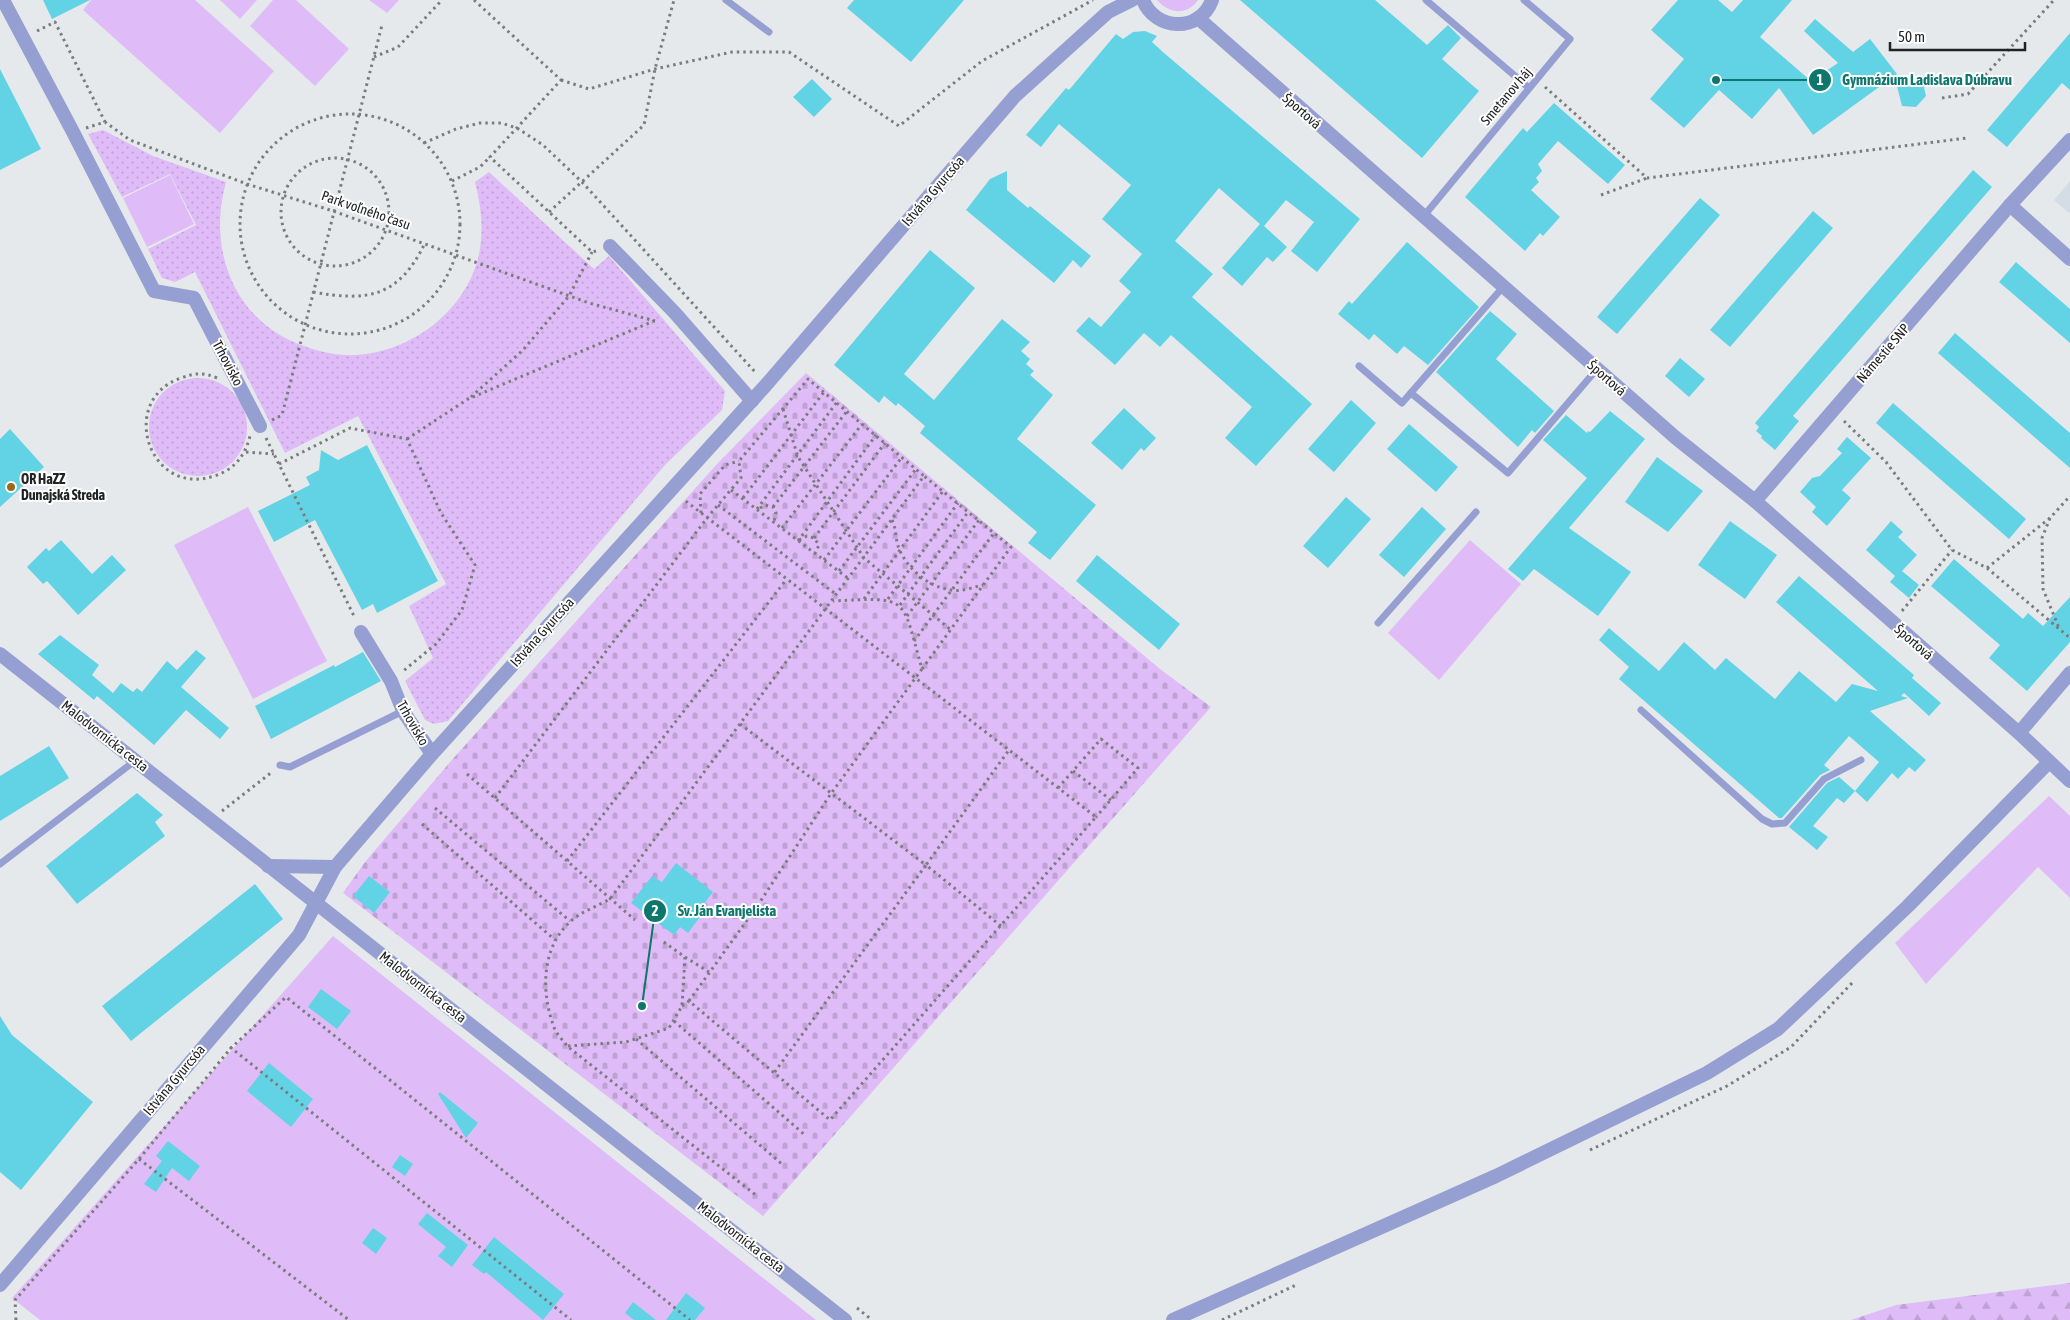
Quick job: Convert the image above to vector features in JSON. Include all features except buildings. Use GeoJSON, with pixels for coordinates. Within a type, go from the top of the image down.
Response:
{"type":"FeatureCollection","features":[{"type":"Feature","properties":{"kind":"street","name":"Trhovisko"},"geometry":{"type":"LineString","coordinates":[[3,0],[74,132],[154,291],[194,298],[260,426]]}},
{"type":"Feature","properties":{"kind":"street","name":"Istvána Gyurcsóa"},"geometry":{"type":"LineString","coordinates":[[0,1285],[299,935],[335,867],[432,754],[752,401],[1015,96],[1110,6],[1132,0]]}},
{"type":"Feature","properties":{"kind":"street"},"geometry":{"type":"LineString","coordinates":[[1143,0],[1153,16],[1163,22],[1181,24],[1198,18],[1205,12],[1212,0]]}},
{"type":"Feature","properties":{"kind":"street","name":"Športová"},"geometry":{"type":"LineString","coordinates":[[1198,18],[1676,438],[1755,501],[2019,733],[2070,781]]}},
{"type":"Feature","properties":{"kind":"street","name":"Námestie SNP"},"geometry":{"type":"LineString","coordinates":[[1755,501],[2010,205],[2070,140]]}},
{"type":"Feature","properties":{"kind":"street"},"geometry":{"type":"LineString","coordinates":[[2010,205],[2070,259]]}},
{"type":"Feature","properties":{"kind":"street"},"geometry":{"type":"LineString","coordinates":[[610,246],[675,312],[752,401]]}},
{"type":"Feature","properties":{"kind":"street","name":"Trhovisko"},"geometry":{"type":"LineString","coordinates":[[361,632],[391,681],[403,711],[432,754]]}},
{"type":"Feature","properties":{"kind":"street","name":"Malodvornícka cesta"},"geometry":{"type":"LineString","coordinates":[[0,654],[845,1320]]}},
{"type":"Feature","properties":{"kind":"street"},"geometry":{"type":"LineString","coordinates":[[2019,733],[2070,673]]}},
{"type":"Feature","properties":{"kind":"street"},"geometry":{"type":"LineString","coordinates":[[1173,1320],[1496,1176],[1707,1072],[1778,1029],[1908,906],[2049,762]]}},
{"type":"Feature","properties":{"kind":"street"},"geometry":{"type":"LineString","coordinates":[[268,866],[335,867]]}},
{"type":"Feature","properties":{"kind":"lane"},"geometry":{"type":"LineString","coordinates":[[726,0],[769,32]]}},
{"type":"Feature","properties":{"kind":"lane"},"geometry":{"type":"LineString","coordinates":[[1426,0],[1529,88]]}},
{"type":"Feature","properties":{"kind":"lane","name":"Smetanov háj"},"geometry":{"type":"LineString","coordinates":[[1423,217],[1570,40],[1524,0]]}},
{"type":"Feature","properties":{"kind":"lane"},"geometry":{"type":"LineString","coordinates":[[1359,366],[1402,403],[1503,287]]}},
{"type":"Feature","properties":{"kind":"lane"},"geometry":{"type":"LineString","coordinates":[[1411,393],[1508,473],[1597,369]]}},
{"type":"Feature","properties":{"kind":"lane"},"geometry":{"type":"LineString","coordinates":[[1378,623],[1476,512]]}},
{"type":"Feature","properties":{"kind":"lane"},"geometry":{"type":"LineString","coordinates":[[1641,710],[1762,819],[1772,824],[1785,823],[1824,779],[1860,760]]}},
{"type":"Feature","properties":{"kind":"lane"},"geometry":{"type":"LineString","coordinates":[[280,765],[290,767],[403,711]]}},
{"type":"Feature","properties":{"kind":"lane"},"geometry":{"type":"LineString","coordinates":[[0,864],[136,760]]}},
{"type":"Feature","properties":{"kind":"path"},"geometry":{"type":"LineString","coordinates":[[374,57],[398,47],[442,0]]}},
{"type":"Feature","properties":{"kind":"path"},"geometry":{"type":"LineString","coordinates":[[474,0],[561,80],[590,89],[655,69],[732,52],[789,52],[899,126],[982,61],[1093,0]]}},
{"type":"Feature","properties":{"kind":"path"},"geometry":{"type":"LineString","coordinates":[[548,212],[644,125],[655,69],[674,0]]}},
{"type":"Feature","properties":{"kind":"path"},"geometry":{"type":"LineString","coordinates":[[1942,98],[1968,94],[2054,0]]}},
{"type":"Feature","properties":{"kind":"path"},"geometry":{"type":"LineString","coordinates":[[23,39],[55,22],[105,122],[74,132]]}},
{"type":"Feature","properties":{"kind":"path"},"geometry":{"type":"LineString","coordinates":[[241,390],[205,373],[193,374],[170,382],[154,396],[145,420],[149,446],[160,465],[180,478],[204,480],[227,472],[246,452],[252,431],[282,415],[382,24]]}},
{"type":"Feature","properties":{"kind":"path"},"geometry":{"type":"LineString","coordinates":[[452,181],[480,167],[561,80]]}},
{"type":"Feature","properties":{"kind":"path"},"geometry":{"type":"LineString","coordinates":[[1536,80],[1647,178]]}},
{"type":"Feature","properties":{"kind":"path"},"geometry":{"type":"LineString","coordinates":[[332,114],[359,114],[370,114],[406,127],[435,152],[452,181],[462,222],[456,260],[439,291],[414,316],[382,331],[347,335],[312,329],[282,312],[258,286],[244,253],[240,218],[247,184],[267,151],[296,127],[332,114]]}},
{"type":"Feature","properties":{"kind":"path","name":"Park voľného času"},"geometry":{"type":"LineString","coordinates":[[105,122],[130,140],[247,184],[386,229],[569,296],[655,321],[468,399]]}},
{"type":"Feature","properties":{"kind":"path"},"geometry":{"type":"LineString","coordinates":[[424,143],[456,129],[480,123],[500,123],[517,128],[542,145],[582,182],[761,379]]}},
{"type":"Feature","properties":{"kind":"path"},"geometry":{"type":"LineString","coordinates":[[1601,195],[1647,178],[1967,138]]}},
{"type":"Feature","properties":{"kind":"path"},"geometry":{"type":"LineString","coordinates":[[490,157],[592,252]]}},
{"type":"Feature","properties":{"kind":"path"},"geometry":{"type":"LineString","coordinates":[[347,159],[368,169],[380,181],[387,197],[390,214],[386,229],[376,248],[362,260],[344,266],[320,264],[309,259],[294,248],[285,232],[281,214],[284,195],[291,180],[304,168],[319,160],[347,159]]}},
{"type":"Feature","properties":{"kind":"path"},"geometry":{"type":"LineString","coordinates":[[313,292],[346,298],[366,296],[386,289],[403,278],[416,261],[425,243]]}},
{"type":"Feature","properties":{"kind":"path"},"geometry":{"type":"LineString","coordinates":[[279,464],[350,428],[407,439],[468,399],[523,350],[569,296],[592,252],[610,246]]}},
{"type":"Feature","properties":{"kind":"path"},"geometry":{"type":"LineString","coordinates":[[682,1006],[689,1001],[758,904],[830,794],[1011,547],[808,379],[740,462],[725,465],[700,494],[701,513]]}},
{"type":"Feature","properties":{"kind":"path"},"geometry":{"type":"LineString","coordinates":[[743,498],[824,392]]}},
{"type":"Feature","properties":{"kind":"path"},"geometry":{"type":"LineString","coordinates":[[757,509],[837,402]]}},
{"type":"Feature","properties":{"kind":"path"},"geometry":{"type":"LineString","coordinates":[[783,409],[798,455],[815,485],[864,558],[951,630]]}},
{"type":"Feature","properties":{"kind":"path"},"geometry":{"type":"LineString","coordinates":[[1833,410],[1886,462],[1952,550],[1987,568],[2070,638]]}},
{"type":"Feature","properties":{"kind":"path"},"geometry":{"type":"LineString","coordinates":[[773,507],[847,411]]}},
{"type":"Feature","properties":{"kind":"path"},"geometry":{"type":"LineString","coordinates":[[782,528],[862,424]]}},
{"type":"Feature","properties":{"kind":"path"},"geometry":{"type":"LineString","coordinates":[[260,426],[361,632]]}},
{"type":"Feature","properties":{"kind":"path"},"geometry":{"type":"LineString","coordinates":[[798,540],[876,435]]}},
{"type":"Feature","properties":{"kind":"path"},"geometry":{"type":"LineString","coordinates":[[391,681],[436,644],[462,610],[475,564],[441,513],[407,439]]}},
{"type":"Feature","properties":{"kind":"path"},"geometry":{"type":"LineString","coordinates":[[814,538],[885,443]]}},
{"type":"Feature","properties":{"kind":"path"},"geometry":{"type":"LineString","coordinates":[[246,452],[274,454]]}},
{"type":"Feature","properties":{"kind":"path"},"geometry":{"type":"LineString","coordinates":[[824,560],[902,457]]}},
{"type":"Feature","properties":{"kind":"path"},"geometry":{"type":"LineString","coordinates":[[495,798],[707,518],[741,478],[740,462]]}},
{"type":"Feature","properties":{"kind":"path"},"geometry":{"type":"LineString","coordinates":[[839,572],[916,469]]}},
{"type":"Feature","properties":{"kind":"path"},"geometry":{"type":"LineString","coordinates":[[757,1196],[567,1046],[554,1029],[547,999],[545,977],[551,947],[570,921],[610,899],[924,476]]}},
{"type":"Feature","properties":{"kind":"path"},"geometry":{"type":"LineString","coordinates":[[731,490],[849,579]]}},
{"type":"Feature","properties":{"kind":"path"},"geometry":{"type":"LineString","coordinates":[[864,599],[881,573],[943,491]]}},
{"type":"Feature","properties":{"kind":"path"},"geometry":{"type":"LineString","coordinates":[[678,496],[1096,817]]}},
{"type":"Feature","properties":{"kind":"path"},"geometry":{"type":"LineString","coordinates":[[1987,568],[2050,518],[2070,496]]}},
{"type":"Feature","properties":{"kind":"path"},"geometry":{"type":"LineString","coordinates":[[888,599],[958,503]]}},
{"type":"Feature","properties":{"kind":"path"},"geometry":{"type":"LineString","coordinates":[[718,505],[836,595]]}},
{"type":"Feature","properties":{"kind":"path"},"geometry":{"type":"LineString","coordinates":[[757,509],[765,505],[773,507],[776,513],[774,522]]}},
{"type":"Feature","properties":{"kind":"path"},"geometry":{"type":"LineString","coordinates":[[900,605],[968,512]]}},
{"type":"Feature","properties":{"kind":"path"},"geometry":{"type":"LineString","coordinates":[[2050,518],[2042,538],[2044,589],[2060,629]]}},
{"type":"Feature","properties":{"kind":"path"},"geometry":{"type":"LineString","coordinates":[[892,520],[900,550],[911,568],[931,584],[952,591],[983,584]]}},
{"type":"Feature","properties":{"kind":"path"},"geometry":{"type":"LineString","coordinates":[[907,616],[979,520]]}},
{"type":"Feature","properties":{"kind":"path"},"geometry":{"type":"LineString","coordinates":[[914,641],[994,533]]}},
{"type":"Feature","properties":{"kind":"path"},"geometry":{"type":"LineString","coordinates":[[798,540],[807,536],[814,538],[818,545],[815,554]]}},
{"type":"Feature","properties":{"kind":"path"},"geometry":{"type":"LineString","coordinates":[[1892,623],[1952,550]]}},
{"type":"Feature","properties":{"kind":"path"},"geometry":{"type":"LineString","coordinates":[[567,861],[786,580]]}},
{"type":"Feature","properties":{"kind":"path"},"geometry":{"type":"LineString","coordinates":[[832,601],[888,599],[900,605],[907,616],[922,669]]}},
{"type":"Feature","properties":{"kind":"path"},"geometry":{"type":"LineString","coordinates":[[740,724],[926,865],[1000,926]]}},
{"type":"Feature","properties":{"kind":"path"},"geometry":{"type":"LineString","coordinates":[[689,1001],[830,1120],[1138,768],[1101,738],[1058,788]]}},
{"type":"Feature","properties":{"kind":"path"},"geometry":{"type":"LineString","coordinates":[[774,1073],[1009,750]]}},
{"type":"Feature","properties":{"kind":"path"},"geometry":{"type":"LineString","coordinates":[[222,811],[280,765]]}},
{"type":"Feature","properties":{"kind":"path"},"geometry":{"type":"LineString","coordinates":[[1073,771],[1111,800]]}},
{"type":"Feature","properties":{"kind":"path"},"geometry":{"type":"LineString","coordinates":[[467,774],[635,920]]}},
{"type":"Feature","properties":{"kind":"path"},"geometry":{"type":"LineString","coordinates":[[435,808],[570,921]]}},
{"type":"Feature","properties":{"kind":"path"},"geometry":{"type":"LineString","coordinates":[[422,824],[555,940]]}},
{"type":"Feature","properties":{"kind":"path"},"geometry":{"type":"LineString","coordinates":[[661,940],[709,972]]}},
{"type":"Feature","properties":{"kind":"path"},"geometry":{"type":"LineString","coordinates":[[567,1046],[626,1042],[669,1028],[682,1006],[685,957]]}},
{"type":"Feature","properties":{"kind":"path"},"geometry":{"type":"LineString","coordinates":[[16,1320],[15,1300],[139,1159],[230,1048],[286,997],[690,1320]]}},
{"type":"Feature","properties":{"kind":"path"},"geometry":{"type":"LineString","coordinates":[[674,1021],[806,1136]]}},
{"type":"Feature","properties":{"kind":"path"},"geometry":{"type":"LineString","coordinates":[[212,1035],[571,1320]]}},
{"type":"Feature","properties":{"kind":"path"},"geometry":{"type":"LineString","coordinates":[[636,1039],[783,1165]]}},
{"type":"Feature","properties":{"kind":"path"},"geometry":{"type":"LineString","coordinates":[[139,1159],[349,1320]]}},
{"type":"Feature","properties":{"kind":"shaded area"},"geometry":{"type":"Polygon","coordinates":[[[2070,181],[2070,214],[2054,200],[2070,181]]]}},
{"type":"Feature","properties":{"kind":"green space"},"geometry":{"type":"Polygon","coordinates":[[[91,0],[195,0],[274,71],[220,133],[83,10],[91,0]]]}},
{"type":"Feature","properties":{"kind":"green space"},"geometry":{"type":"Polygon","coordinates":[[[220,0],[257,0],[240,19],[220,0]]]}},
{"type":"Feature","properties":{"kind":"green space"},"geometry":{"type":"Polygon","coordinates":[[[273,0],[296,0],[349,49],[315,86],[250,26],[273,0]]]}},
{"type":"Feature","properties":{"kind":"green space"},"geometry":{"type":"Polygon","coordinates":[[[369,0],[399,0],[387,13],[369,0]]]}},
{"type":"Feature","properties":{"kind":"green space"},"geometry":{"type":"Polygon","coordinates":[[[1157,0],[1198,0],[1189,9],[1178,11],[1167,8],[1157,0]]]}},
{"type":"Feature","properties":{"kind":"green space"},"geometry":{"type":"Polygon","coordinates":[[[103,130],[153,156],[226,182],[221,208],[220,233],[224,257],[232,280],[244,301],[260,320],[280,335],[304,346],[323,352],[343,355],[377,352],[397,346],[416,336],[450,310],[463,293],[473,274],[479,254],[481,218],[475,182],[489,172],[594,269],[609,256],[725,391],[722,410],[665,465],[448,721],[434,724],[425,720],[405,681],[433,658],[409,606],[446,584],[358,416],[285,453],[195,272],[175,282],[162,278],[148,249],[196,225],[170,174],[122,197],[88,134],[103,130]]]}},
{"type":"Feature","properties":{"kind":"green space"},"geometry":{"type":"Polygon","coordinates":[[[170,175],[194,224],[147,247],[123,198],[170,175]]]}},
{"type":"Feature","properties":{"kind":"green space"},"geometry":{"type":"Polygon","coordinates":[[[806,373],[1160,669],[1211,707],[763,1216],[343,893],[365,862],[451,761],[717,464],[806,373]]]}},
{"type":"Feature","properties":{"kind":"green space"},"geometry":{"type":"Polygon","coordinates":[[[198,378],[217,382],[232,393],[243,408],[247,427],[243,446],[232,461],[217,472],[198,476],[179,472],[164,461],[153,446],[149,427],[153,408],[164,393],[179,382],[198,378]]]}},
{"type":"Feature","properties":{"kind":"green space"},"geometry":{"type":"Polygon","coordinates":[[[248,507],[327,661],[253,699],[174,545],[248,507]]]}},
{"type":"Feature","properties":{"kind":"green space"},"geometry":{"type":"Polygon","coordinates":[[[1470,540],[1521,584],[1439,680],[1388,633],[1470,540]]]}},
{"type":"Feature","properties":{"kind":"green space"},"geometry":{"type":"Polygon","coordinates":[[[2049,796],[2070,816],[2070,898],[2038,867],[1926,984],[1895,943],[2049,796]]]}},
{"type":"Feature","properties":{"kind":"green space"},"geometry":{"type":"Polygon","coordinates":[[[333,936],[816,1320],[40,1320],[12,1298],[333,936]]]}},
{"type":"Feature","properties":{"kind":"green space"},"geometry":{"type":"Polygon","coordinates":[[[2070,1283],[2070,1320],[1851,1320],[1896,1305],[2070,1283]]]}},
{"type":"Feature","properties":{"kind":"place","name":"Gymnázium Ladislava Dúbravu"},"geometry":{"type":"Point","coordinates":[1716,80]}},
{"type":"Feature","properties":{"kind":"place","name":"OR HaZZ Dunajská Streda"},"geometry":{"type":"Point","coordinates":[11,487]}},
{"type":"Feature","properties":{"kind":"place","name":"Sv. Ján Evanjelista"},"geometry":{"type":"Point","coordinates":[642,1006]}}]}
